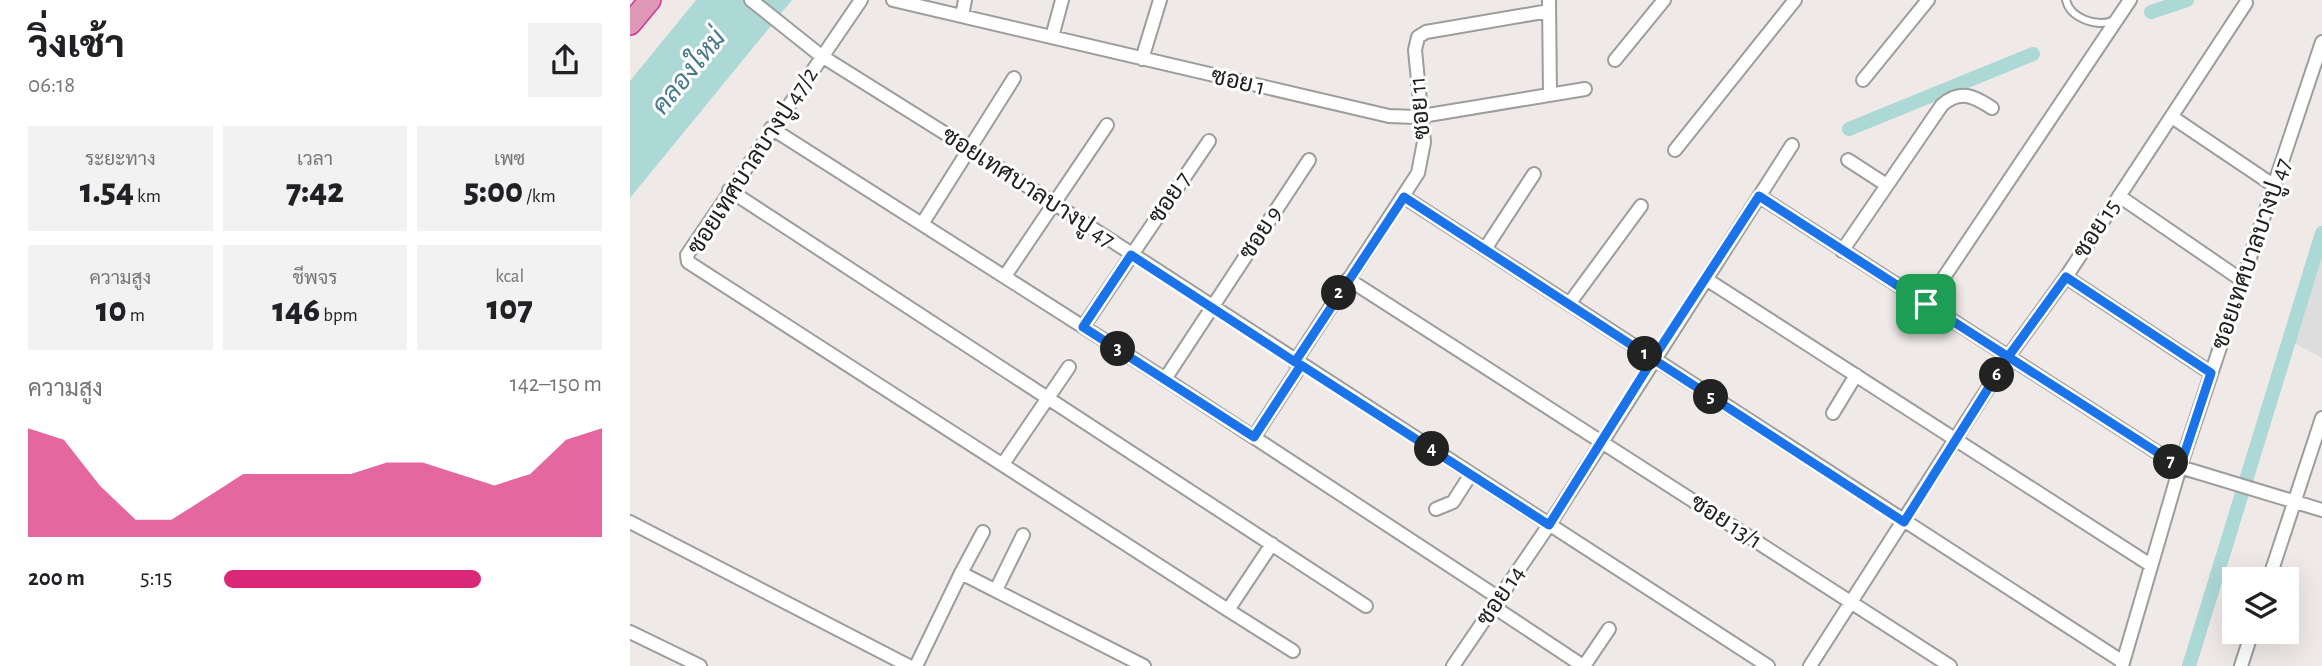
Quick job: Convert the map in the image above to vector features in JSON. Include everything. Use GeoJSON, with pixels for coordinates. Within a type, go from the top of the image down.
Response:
{"type":"FeatureCollection","features":[{"type":"Feature","properties":{"kind":"highway"},"geometry":{"type":"LineString","coordinates":[[630,24],[650,0]]}},
{"type":"Feature","properties":{"kind":"street","name":"ซอยเทศบาลบางปู 47"},"geometry":{"type":"LineString","coordinates":[[751,0],[820,55],[1054,203],[1768,666]]}},
{"type":"Feature","properties":{"kind":"street"},"geometry":{"type":"LineString","coordinates":[[820,55],[861,0]]}},
{"type":"Feature","properties":{"kind":"street","name":"ซอย 1"},"geometry":{"type":"LineString","coordinates":[[893,0],[1389,116],[1423,116],[1585,89]]}},
{"type":"Feature","properties":{"kind":"street"},"geometry":{"type":"LineString","coordinates":[[961,16],[965,0]]}},
{"type":"Feature","properties":{"kind":"street"},"geometry":{"type":"LineString","coordinates":[[1052,37],[1062,0]]}},
{"type":"Feature","properties":{"kind":"street"},"geometry":{"type":"LineString","coordinates":[[1142,59],[1160,0]]}},
{"type":"Feature","properties":{"kind":"street"},"geometry":{"type":"LineString","coordinates":[[1615,60],[1664,0]]}},
{"type":"Feature","properties":{"kind":"street"},"geometry":{"type":"LineString","coordinates":[[1675,150],[1795,0]]}},
{"type":"Feature","properties":{"kind":"street"},"geometry":{"type":"LineString","coordinates":[[1863,80],[1928,0]]}},
{"type":"Feature","properties":{"kind":"street"},"geometry":{"type":"LineString","coordinates":[[1926,304],[2130,0]]}},
{"type":"Feature","properties":{"kind":"street","name":"ซอย 15"},"geometry":{"type":"LineString","coordinates":[[1810,666],[2008,357],[2066,277],[2246,3]]}},
{"type":"Feature","properties":{"kind":"street"},"geometry":{"type":"LineString","coordinates":[[1549,6],[1550,94]]}},
{"type":"Feature","properties":{"kind":"street","name":"ซอย 11"},"geometry":{"type":"LineString","coordinates":[[1254,437],[1348,279],[1404,197],[1423,157],[1423,116],[1415,50],[1418,37],[1426,32],[1549,6]]}},
{"type":"Feature","properties":{"kind":"street","name":"ซอยเทศบาลบางปู 47"},"geometry":{"type":"LineString","coordinates":[[2122,664],[2180,467],[2276,187],[2322,42]]}},
{"type":"Feature","properties":{"kind":"street","name":"ซอยเทศบาลบางปู 47/2"},"geometry":{"type":"LineString","coordinates":[[820,55],[687,255],[692,265],[1003,464]]}},
{"type":"Feature","properties":{"kind":"street"},"geometry":{"type":"LineString","coordinates":[[922,224],[1014,78]]}},
{"type":"Feature","properties":{"kind":"street"},"geometry":{"type":"LineString","coordinates":[[1842,251],[1929,120],[1950,97],[1970,95],[1992,108]]}},
{"type":"Feature","properties":{"kind":"street"},"geometry":{"type":"LineString","coordinates":[[2172,117],[2276,187]]}},
{"type":"Feature","properties":{"kind":"street"},"geometry":{"type":"LineString","coordinates":[[1005,276],[1107,125]]}},
{"type":"Feature","properties":{"kind":"street"},"geometry":{"type":"LineString","coordinates":[[771,128],[1254,437],[1496,603],[1577,665],[1609,629]]}},
{"type":"Feature","properties":{"kind":"street","name":"ซอย 7"},"geometry":{"type":"LineString","coordinates":[[1083,327],[1209,141]]}},
{"type":"Feature","properties":{"kind":"street","name":"ซอย 14"},"geometry":{"type":"LineString","coordinates":[[1453,666],[1549,525],[1792,145]]}},
{"type":"Feature","properties":{"kind":"street","name":"ซอย 9"},"geometry":{"type":"LineString","coordinates":[[1165,379],[1309,160]]}},
{"type":"Feature","properties":{"kind":"street"},"geometry":{"type":"LineString","coordinates":[[1848,160],[1885,184]]}},
{"type":"Feature","properties":{"kind":"street"},"geometry":{"type":"LineString","coordinates":[[1485,249],[1534,174]]}},
{"type":"Feature","properties":{"kind":"street"},"geometry":{"type":"LineString","coordinates":[[729,190],[1366,606]]}},
{"type":"Feature","properties":{"kind":"street"},"geometry":{"type":"LineString","coordinates":[[1759,196],[2180,467],[2322,510]]}},
{"type":"Feature","properties":{"kind":"street"},"geometry":{"type":"LineString","coordinates":[[2119,196],[2243,281]]}},
{"type":"Feature","properties":{"kind":"street"},"geometry":{"type":"LineString","coordinates":[[1404,197],[2122,664]]}},
{"type":"Feature","properties":{"kind":"street"},"geometry":{"type":"LineString","coordinates":[[1569,304],[1641,206]]}},
{"type":"Feature","properties":{"kind":"street"},"geometry":{"type":"LineString","coordinates":[[2066,277],[2211,373]]}},
{"type":"Feature","properties":{"kind":"street","name":"ซอย 13/1"},"geometry":{"type":"LineString","coordinates":[[1348,279],[1950,666]]}},
{"type":"Feature","properties":{"kind":"street"},"geometry":{"type":"LineString","coordinates":[[1706,279],[2150,564]]}},
{"type":"Feature","properties":{"kind":"street"},"geometry":{"type":"LineString","coordinates":[[1069,367],[1003,464],[1293,651]]}},
{"type":"Feature","properties":{"kind":"street"},"geometry":{"type":"LineString","coordinates":[[1833,414],[1856,375]]}},
{"type":"Feature","properties":{"kind":"street"},"geometry":{"type":"LineString","coordinates":[[2273,567],[2322,418]]}},
{"type":"Feature","properties":{"kind":"street"},"geometry":{"type":"LineString","coordinates":[[1436,509],[1453,502],[1471,474]]}},
{"type":"Feature","properties":{"kind":"street"},"geometry":{"type":"LineString","coordinates":[[630,522],[909,666]]}},
{"type":"Feature","properties":{"kind":"street"},"geometry":{"type":"LineString","coordinates":[[916,666],[983,532]]}},
{"type":"Feature","properties":{"kind":"street"},"geometry":{"type":"LineString","coordinates":[[996,590],[1023,535]]}},
{"type":"Feature","properties":{"kind":"street"},"geometry":{"type":"LineString","coordinates":[[1228,610],[1272,544]]}},
{"type":"Feature","properties":{"kind":"street"},"geometry":{"type":"LineString","coordinates":[[961,573],[1144,666]]}},
{"type":"Feature","properties":{"kind":"street"},"geometry":{"type":"LineString","coordinates":[[630,632],[699,666]]}},
{"type":"Feature","properties":{"kind":"street"},"geometry":{"type":"LineString","coordinates":[[2241,666],[2248,644]]}},
{"type":"Feature","properties":{"kind":"lane"},"geometry":{"type":"LineString","coordinates":[[2066,0],[2070,10],[2088,21],[2105,24],[2117,19]]}},
{"type":"Feature","properties":{"kind":"shaded area"},"geometry":{"type":"Polygon","coordinates":[[[2322,246],[2322,358],[2292,342],[2322,246]]]}},
{"type":"Feature","properties":{"kind":"water","name":"คลองใหม่"},"geometry":{"type":"Polygon","coordinates":[[[696,0],[792,0],[630,198],[630,81],[696,0]]]}},
{"type":"Feature","properties":{"kind":"waterway"},"geometry":{"type":"LineString","coordinates":[[2151,12],[2187,0]]}},
{"type":"Feature","properties":{"kind":"waterway"},"geometry":{"type":"LineString","coordinates":[[1849,129],[2033,54]]}},
{"type":"Feature","properties":{"kind":"waterway"},"geometry":{"type":"LineString","coordinates":[[2189,666],[2322,233]]}},
{"type":"Feature","properties":{"kind":"route"},"geometry":{"type":"LineString","coordinates":[[1926,304],[1759,196],[1653,359],[1404,197],[1295,362],[1131,255],[1083,327],[1254,437],[1301,365],[1549,525],[1653,359],[1904,522],[2008,357],[2066,277],[2211,373],[2180,467],[2008,357],[1926,304]]}}]}
